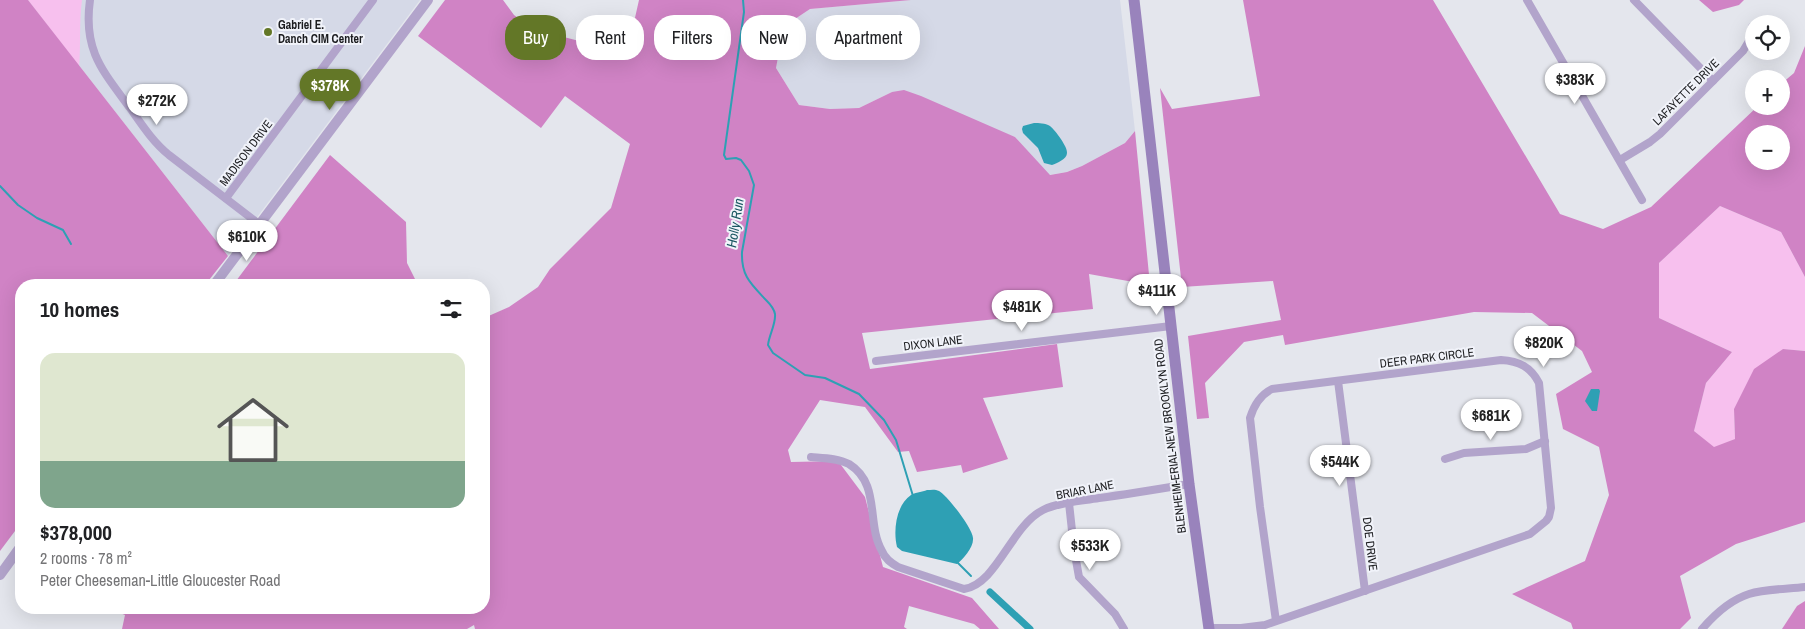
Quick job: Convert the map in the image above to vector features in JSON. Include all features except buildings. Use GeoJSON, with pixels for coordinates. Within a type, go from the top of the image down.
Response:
{"type":"FeatureCollection","features":[{"type":"Feature","properties":{"kind":"main road","name":"BLENHEIM-ERIAL-NEW BROOKLYN ROAD"},"geometry":{"type":"LineString","coordinates":[[1134,0],[1171,326],[1209,628]]}},
{"type":"Feature","properties":{"kind":"street"},"geometry":{"type":"LineString","coordinates":[[90,0],[90,41],[96,59],[104,74],[158,146],[259,224]]}},
{"type":"Feature","properties":{"kind":"street","name":"MADISON DRIVE"},"geometry":{"type":"LineString","coordinates":[[226,198],[373,0]]}},
{"type":"Feature","properties":{"kind":"street"},"geometry":{"type":"LineString","coordinates":[[218,279],[428,0]]}},
{"type":"Feature","properties":{"kind":"street"},"geometry":{"type":"LineString","coordinates":[[1527,0],[1642,200]]}},
{"type":"Feature","properties":{"kind":"street"},"geometry":{"type":"LineString","coordinates":[[1634,0],[1713,81]]}},
{"type":"Feature","properties":{"kind":"street","name":"LAFAYETTE DRIVE"},"geometry":{"type":"LineString","coordinates":[[1620,160],[1660,134],[1745,48]]}},
{"type":"Feature","properties":{"kind":"street","name":"DIXON LANE"},"geometry":{"type":"LineString","coordinates":[[876,361],[1171,326]]}},
{"type":"Feature","properties":{"kind":"street","name":"DEER PARK CIRCLE"},"geometry":{"type":"LineString","coordinates":[[1209,628],[1265,626],[1536,531],[1549,516],[1551,508],[1539,383],[1532,371],[1513,361],[1501,360],[1272,390],[1261,397],[1252,410],[1250,418],[1276,621]]}},
{"type":"Feature","properties":{"kind":"street","name":"DOE DRIVE"},"geometry":{"type":"LineString","coordinates":[[1338,381],[1365,590]]}},
{"type":"Feature","properties":{"kind":"street"},"geometry":{"type":"LineString","coordinates":[[1445,459],[1464,454],[1526,449],[1545,441]]}},
{"type":"Feature","properties":{"kind":"street","name":"BRIAR LANE"},"geometry":{"type":"LineString","coordinates":[[811,457],[831,459],[848,464],[864,479],[872,499],[878,542],[888,561],[898,568],[964,589],[974,588],[985,578],[1022,528],[1043,510],[1069,503],[1190,484]]}},
{"type":"Feature","properties":{"kind":"street"},"geometry":{"type":"LineString","coordinates":[[1069,503],[1079,577],[1116,614],[1124,629]]}},
{"type":"Feature","properties":{"kind":"street"},"geometry":{"type":"LineString","coordinates":[[0,575],[15,554]]}},
{"type":"Feature","properties":{"kind":"street"},"geometry":{"type":"LineString","coordinates":[[1702,629],[1730,603],[1750,594],[1805,586]]}},
{"type":"Feature","properties":{"kind":"shaded area"},"geometry":{"type":"Polygon","coordinates":[[[0,0],[28,0],[228,256],[210,279],[15,279],[15,531],[0,551],[0,0]]]}},
{"type":"Feature","properties":{"kind":"shaded area"},"geometry":{"type":"Polygon","coordinates":[[[28,0],[420,0],[228,256],[28,0]]]}},
{"type":"Feature","properties":{"kind":"shaded area"},"geometry":{"type":"Polygon","coordinates":[[[28,0],[82,0],[79,67],[28,0]]]}},
{"type":"Feature","properties":{"kind":"shaded area"},"geometry":{"type":"Polygon","coordinates":[[[445,0],[503,0],[514,15],[505,15],[505,60],[566,60],[566,38],[576,40],[576,60],[644,60],[644,15],[636,15],[639,0],[911,0],[810,9],[801,15],[741,15],[741,60],[778,60],[776,68],[799,105],[830,109],[859,108],[892,92],[904,90],[921,96],[1015,137],[1050,175],[1067,172],[1082,166],[1125,143],[1135,131],[1150,285],[1089,274],[1093,309],[862,333],[870,369],[1057,344],[1063,387],[983,398],[1008,459],[963,473],[961,465],[917,472],[909,451],[898,452],[865,407],[820,400],[788,450],[791,462],[838,461],[865,497],[883,567],[972,598],[999,629],[980,629],[974,624],[909,606],[904,627],[907,629],[475,629],[474,625],[467,629],[122,629],[125,615],[123,614],[490,614],[490,315],[509,307],[538,287],[550,269],[611,208],[630,144],[565,96],[541,128],[418,36],[445,0]]]}},
{"type":"Feature","properties":{"kind":"shaded area"},"geometry":{"type":"Polygon","coordinates":[[[910,0],[1120,0],[1135,131],[1125,143],[1082,166],[1067,172],[1049,175],[1015,137],[892,92],[859,108],[830,109],[799,105],[776,68],[778,60],[806,60],[806,15],[801,15],[810,9],[910,0]]]}},
{"type":"Feature","properties":{"kind":"shaded area"},"geometry":{"type":"Polygon","coordinates":[[[1243,0],[1433,0],[1560,214],[1603,229],[1651,207],[1748,115],[1790,115],[1790,76],[1794,73],[1805,46],[1805,277],[1781,232],[1720,206],[1659,263],[1659,318],[1732,352],[1706,383],[1694,431],[1714,447],[1735,439],[1734,409],[1754,369],[1783,349],[1805,351],[1805,522],[1736,544],[1680,576],[1691,618],[1680,629],[1573,629],[1571,623],[1512,594],[1585,561],[1609,495],[1599,447],[1563,429],[1556,394],[1592,372],[1582,351],[1532,313],[1474,312],[1285,345],[1283,335],[1244,342],[1205,383],[1209,418],[1197,419],[1188,336],[1281,320],[1273,281],[1182,287],[1160,88],[1172,109],[1260,96],[1243,0]]]}},
{"type":"Feature","properties":{"kind":"shaded area"},"geometry":{"type":"Polygon","coordinates":[[[1699,0],[1744,0],[1739,5],[1713,12],[1699,0]]]}},
{"type":"Feature","properties":{"kind":"shaded area"},"geometry":{"type":"Polygon","coordinates":[[[330,155],[406,222],[407,263],[415,279],[237,279],[330,155]]]}},
{"type":"Feature","properties":{"kind":"shaded area"},"geometry":{"type":"Polygon","coordinates":[[[1720,206],[1781,232],[1805,277],[1805,351],[1783,349],[1734,409],[1735,439],[1714,448],[1694,431],[1706,383],[1732,352],[1659,318],[1659,263],[1720,206]]]}},
{"type":"Feature","properties":{"kind":"shaded area"},"geometry":{"type":"Polygon","coordinates":[[[1805,601],[1805,629],[1782,629],[1797,606],[1805,601]]]}},
{"type":"Feature","properties":{"kind":"water"},"geometry":{"type":"Polygon","coordinates":[[[1034,123],[1048,125],[1055,131],[1067,150],[1067,155],[1064,159],[1052,165],[1044,163],[1038,148],[1023,133],[1022,129],[1023,126],[1034,123]]]}},
{"type":"Feature","properties":{"kind":"water"},"geometry":{"type":"Polygon","coordinates":[[[1591,389],[1599,389],[1600,391],[1597,411],[1592,411],[1585,401],[1591,389]]]}},
{"type":"Feature","properties":{"kind":"water"},"geometry":{"type":"Polygon","coordinates":[[[927,490],[936,490],[943,494],[959,513],[972,534],[973,541],[970,549],[957,564],[902,551],[897,547],[895,534],[897,519],[902,505],[911,495],[927,490]]]}},
{"type":"Feature","properties":{"kind":"waterway","name":"Holly Run"},"geometry":{"type":"LineString","coordinates":[[743,0],[744,12],[724,155],[726,159],[736,158],[741,160],[749,171],[754,185],[742,260],[748,279],[773,308],[775,318],[768,345],[773,353],[805,375],[825,378],[859,394],[884,420],[896,440],[913,496]]}},
{"type":"Feature","properties":{"kind":"waterway"},"geometry":{"type":"LineString","coordinates":[[0,186],[18,205],[37,218],[63,230],[71,244]]}},
{"type":"Feature","properties":{"kind":"waterway","name":"Holly Run"},"geometry":{"type":"LineString","coordinates":[[957,562],[971,576]]}},
{"type":"Feature","properties":{"kind":"waterway","name":"Holly Run"},"geometry":{"type":"LineString","coordinates":[[990,592],[1030,629]]}},
{"type":"Feature","properties":{"kind":"place","name":"Gabriel E. Danch CIM Center"},"geometry":{"type":"Point","coordinates":[268,32]}}]}
